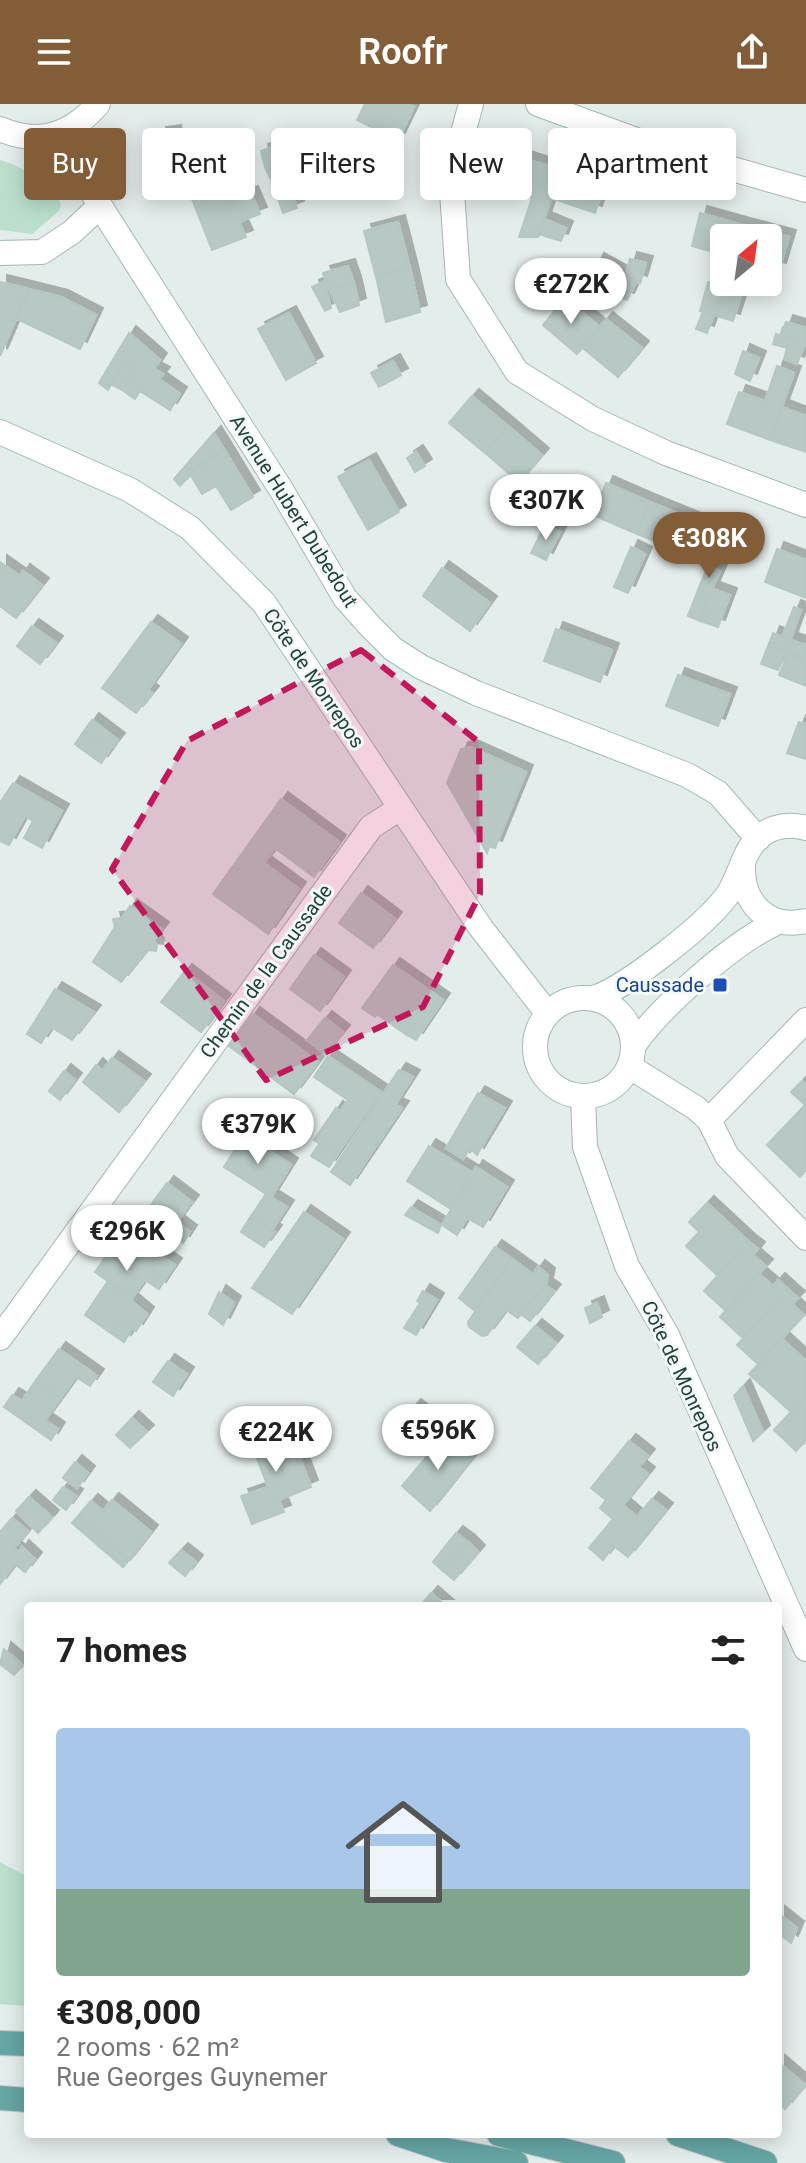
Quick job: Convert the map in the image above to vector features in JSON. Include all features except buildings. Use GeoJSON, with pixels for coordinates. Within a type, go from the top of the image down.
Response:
{"type":"FeatureCollection","features":[{"type":"Feature","properties":{"kind":"main road"},"geometry":{"type":"LineString","coordinates":[[0,2043],[24,2044]]}},
{"type":"Feature","properties":{"kind":"main road"},"geometry":{"type":"LineString","coordinates":[[0,2098],[24,2100]]}},
{"type":"Feature","properties":{"kind":"main road"},"geometry":{"type":"LineString","coordinates":[[410,2138],[446,2150],[516,2163]]}},
{"type":"Feature","properties":{"kind":"main road"},"geometry":{"type":"LineString","coordinates":[[515,2138],[613,2163]]}},
{"type":"Feature","properties":{"kind":"main road"},"geometry":{"type":"LineString","coordinates":[[689,2138],[741,2163]]}},
{"type":"Feature","properties":{"kind":"main road"},"geometry":{"type":"LineString","coordinates":[[691,2138],[765,2163]]}},
{"type":"Feature","properties":{"kind":"street"},"geometry":{"type":"LineString","coordinates":[[72,128],[82,122],[98,104]]}},
{"type":"Feature","properties":{"kind":"street"},"geometry":{"type":"LineString","coordinates":[[471,104],[451,177],[458,279],[517,372],[593,419],[666,453],[806,505]]}},
{"type":"Feature","properties":{"kind":"street"},"geometry":{"type":"LineString","coordinates":[[538,104],[658,148],[806,190]]}},
{"type":"Feature","properties":{"kind":"street"},"geometry":{"type":"LineString","coordinates":[[0,129],[24,137]]}},
{"type":"Feature","properties":{"kind":"street","name":"Avenue Hubert Dubedout"},"geometry":{"type":"LineString","coordinates":[[97,200],[282,491],[345,598],[393,649],[421,667],[476,693],[687,775],[718,793],[758,839]]}},
{"type":"Feature","properties":{"kind":"street"},"geometry":{"type":"LineString","coordinates":[[0,253],[42,252],[100,206]]}},
{"type":"Feature","properties":{"kind":"street","name":"Côte de Monrepos"},"geometry":{"type":"LineString","coordinates":[[0,432],[130,490],[190,528],[264,603],[481,928],[548,1014]]}},
{"type":"Feature","properties":{"kind":"street","name":"Chemin de la Caussade"},"geometry":{"type":"LineString","coordinates":[[0,1338],[371,827],[400,808]]}},
{"type":"Feature","properties":{"kind":"street"},"geometry":{"type":"LineString","coordinates":[[796,924],[740,945],[647,1027],[609,1090],[583,1097],[560,1090],[542,1074],[535,1043],[538,1027],[548,1014],[577,998],[594,998],[616,991],[636,977],[726,897],[758,839],[785,826],[806,828]]}},
{"type":"Feature","properties":{"kind":"street"},"geometry":{"type":"LineString","coordinates":[[743,867],[747,895],[765,916],[796,924]]}},
{"type":"Feature","properties":{"kind":"street"},"geometry":{"type":"LineString","coordinates":[[594,998],[622,1015],[632,1056],[709,1120],[727,1156],[806,1238]]}},
{"type":"Feature","properties":{"kind":"street"},"geometry":{"type":"LineString","coordinates":[[709,1120],[806,1020]]}},
{"type":"Feature","properties":{"kind":"street","name":"Côte de Monrepos"},"geometry":{"type":"LineString","coordinates":[[583,1097],[585,1147],[627,1266],[667,1335],[806,1649]]}},
{"type":"Feature","properties":{"kind":"highlighted area"},"geometry":{"type":"Polygon","coordinates":[[[361,650],[479,742],[480,894],[423,1007],[266,1080],[112,869],[187,741],[361,650]]]}},
{"type":"Feature","properties":{"kind":"green space"},"geometry":{"type":"Polygon","coordinates":[[[0,160],[24,170],[24,200],[59,200],[61,203],[59,211],[32,234],[0,230],[0,160]]]}},
{"type":"Feature","properties":{"kind":"green space"},"geometry":{"type":"Polygon","coordinates":[[[0,1862],[24,1875],[24,2006],[0,2004],[0,1862]]]}},
{"type":"Feature","properties":{"kind":"place","name":"Caussade"},"geometry":{"type":"Point","coordinates":[720,985]}}]}
